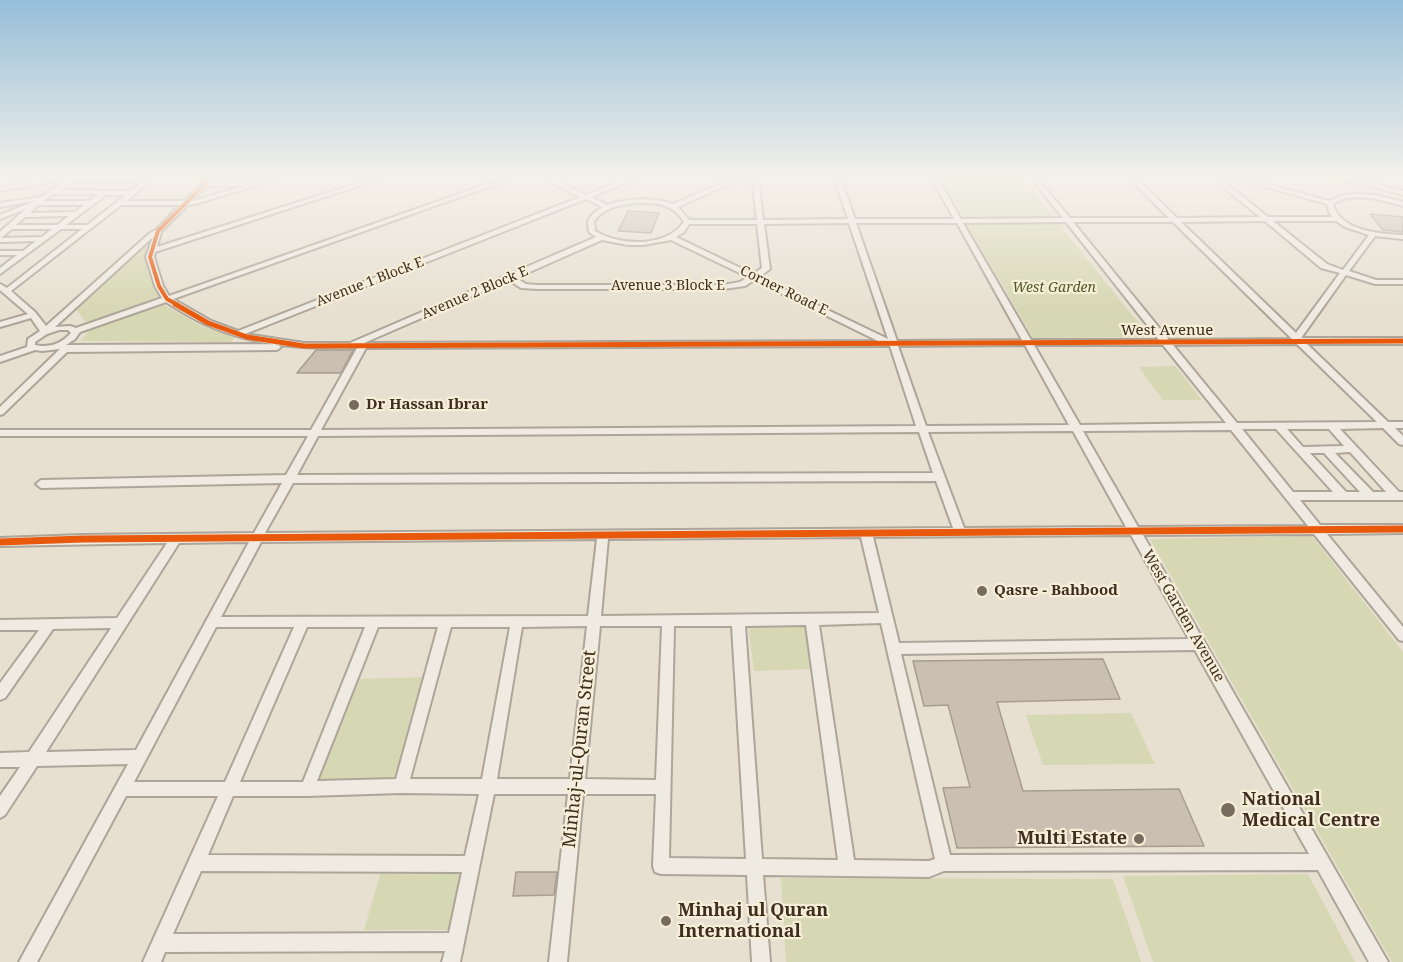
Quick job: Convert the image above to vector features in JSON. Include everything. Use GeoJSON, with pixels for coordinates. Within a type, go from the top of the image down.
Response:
{"type":"FeatureCollection","features":[{"type":"Feature","properties":{"kind":"street"},"geometry":{"type":"LineString","coordinates":[[0,238],[15,222]]}},
{"type":"Feature","properties":{"kind":"street"},"geometry":{"type":"LineString","coordinates":[[0,272],[65,222]]}},
{"type":"Feature","properties":{"kind":"street"},"geometry":{"type":"LineString","coordinates":[[44,332],[43,326],[4,289],[97,222]]}},
{"type":"Feature","properties":{"kind":"street"},"geometry":{"type":"LineString","coordinates":[[0,359],[31,346],[34,338],[44,332],[166,222]]}},
{"type":"Feature","properties":{"kind":"street"},"geometry":{"type":"LineString","coordinates":[[152,251],[243,222]]}},
{"type":"Feature","properties":{"kind":"street"},"geometry":{"type":"LineString","coordinates":[[0,412],[71,339],[76,331],[386,222]]}},
{"type":"Feature","properties":{"kind":"street","name":"Avenue 1 Block E"},"geometry":{"type":"LineString","coordinates":[[236,334],[523,222]]}},
{"type":"Feature","properties":{"kind":"street"},"geometry":{"type":"LineString","coordinates":[[591,222],[592,232],[601,238],[639,242],[673,238],[682,232],[687,222],[695,222]]}},
{"type":"Feature","properties":{"kind":"street"},"geometry":{"type":"LineString","coordinates":[[754,277],[766,269],[761,222]]}},
{"type":"Feature","properties":{"kind":"street"},"geometry":{"type":"LineString","coordinates":[[853,222],[922,428],[960,532]]}},
{"type":"Feature","properties":{"kind":"street","name":"West Garden Avenue"},"geometry":{"type":"LineString","coordinates":[[959,222],[1379,962]]}},
{"type":"Feature","properties":{"kind":"street"},"geometry":{"type":"LineString","coordinates":[[1069,222],[1403,636]]}},
{"type":"Feature","properties":{"kind":"street"},"geometry":{"type":"LineString","coordinates":[[1177,222],[1403,442]]}},
{"type":"Feature","properties":{"kind":"street"},"geometry":{"type":"LineString","coordinates":[[1269,222],[1322,265],[1375,282],[1403,282]]}},
{"type":"Feature","properties":{"kind":"street"},"geometry":{"type":"LineString","coordinates":[[1344,222],[1374,234],[1403,237]]}},
{"type":"Feature","properties":{"kind":"street"},"geometry":{"type":"LineString","coordinates":[[9,227],[90,227]]}},
{"type":"Feature","properties":{"kind":"street"},"geometry":{"type":"LineString","coordinates":[[158,231],[152,251],[153,270],[167,299],[198,318],[236,334],[304,346]]}},
{"type":"Feature","properties":{"kind":"street"},"geometry":{"type":"LineString","coordinates":[[1300,340],[1374,234]]}},
{"type":"Feature","properties":{"kind":"street"},"geometry":{"type":"LineString","coordinates":[[0,238],[43,239]]}},
{"type":"Feature","properties":{"kind":"street","name":"Avenue 2 Block E"},"geometry":{"type":"LineString","coordinates":[[348,348],[601,238]]}},
{"type":"Feature","properties":{"kind":"street","name":"Corner Road E"},"geometry":{"type":"LineString","coordinates":[[673,238],[894,345]]}},
{"type":"Feature","properties":{"kind":"street"},"geometry":{"type":"LineString","coordinates":[[0,253],[25,253]]}},
{"type":"Feature","properties":{"kind":"street","name":"Avenue 3 Block E"},"geometry":{"type":"LineString","coordinates":[[511,278],[524,286],[537,287],[723,287],[742,284],[754,277]]}},
{"type":"Feature","properties":{"kind":"street"},"geometry":{"type":"LineString","coordinates":[[1,323],[32,315]]}},
{"type":"Feature","properties":{"kind":"street"},"geometry":{"type":"LineString","coordinates":[[61,315],[65,327]]}},
{"type":"Feature","properties":{"kind":"street"},"geometry":{"type":"LineString","coordinates":[[44,332],[65,327],[76,331]]}},
{"type":"Feature","properties":{"kind":"street","name":"West Avenue"},"geometry":{"type":"LineString","coordinates":[[304,346],[348,348],[1403,341]]}},
{"type":"Feature","properties":{"kind":"street"},"geometry":{"type":"LineString","coordinates":[[0,354],[31,346],[42,349],[304,346]]}},
{"type":"Feature","properties":{"kind":"street"},"geometry":{"type":"LineString","coordinates":[[28,962],[259,538],[287,480],[362,347]]}},
{"type":"Feature","properties":{"kind":"street"},"geometry":{"type":"LineString","coordinates":[[0,398],[14,397]]}},
{"type":"Feature","properties":{"kind":"street"},"geometry":{"type":"LineString","coordinates":[[1278,425],[1343,496]]}},
{"type":"Feature","properties":{"kind":"street"},"geometry":{"type":"LineString","coordinates":[[1331,425],[1399,496]]}},
{"type":"Feature","properties":{"kind":"street"},"geometry":{"type":"LineString","coordinates":[[0,433],[315,431],[466,433],[1403,425]]}},
{"type":"Feature","properties":{"kind":"street"},"geometry":{"type":"LineString","coordinates":[[1301,450],[1353,449]]}},
{"type":"Feature","properties":{"kind":"street"},"geometry":{"type":"LineString","coordinates":[[1327,450],[1370,496]]}},
{"type":"Feature","properties":{"kind":"street"},"geometry":{"type":"LineString","coordinates":[[41,484],[287,480],[941,477]]}},
{"type":"Feature","properties":{"kind":"street"},"geometry":{"type":"LineString","coordinates":[[1290,496],[1399,496]]}},
{"type":"Feature","properties":{"kind":"street"},"geometry":{"type":"LineString","coordinates":[[0,542],[176,538],[1403,529]]}},
{"type":"Feature","properties":{"kind":"street"},"geometry":{"type":"LineString","coordinates":[[866,533],[944,863]]}},
{"type":"Feature","properties":{"kind":"street","name":"Minhaj-ul-Quran Street"},"geometry":{"type":"LineString","coordinates":[[558,962],[592,621],[603,536]]}},
{"type":"Feature","properties":{"kind":"street"},"geometry":{"type":"LineString","coordinates":[[0,810],[176,538]]}},
{"type":"Feature","properties":{"kind":"street"},"geometry":{"type":"LineString","coordinates":[[213,622],[738,621],[885,618]]}},
{"type":"Feature","properties":{"kind":"street"},"geometry":{"type":"LineString","coordinates":[[812,620],[847,867]]}},
{"type":"Feature","properties":{"kind":"street"},"geometry":{"type":"LineString","coordinates":[[307,789],[374,621]]}},
{"type":"Feature","properties":{"kind":"street"},"geometry":{"type":"LineString","coordinates":[[451,962],[488,787],[517,621]]}},
{"type":"Feature","properties":{"kind":"street"},"geometry":{"type":"LineString","coordinates":[[668,621],[662,866],[929,868],[944,863],[1323,862]]}},
{"type":"Feature","properties":{"kind":"street"},"geometry":{"type":"LineString","coordinates":[[738,621],[761,962]]}},
{"type":"Feature","properties":{"kind":"street"},"geometry":{"type":"LineString","coordinates":[[152,962],[303,622]]}},
{"type":"Feature","properties":{"kind":"street"},"geometry":{"type":"LineString","coordinates":[[401,786],[446,622]]}},
{"type":"Feature","properties":{"kind":"street"},"geometry":{"type":"LineString","coordinates":[[0,625],[121,623]]}},
{"type":"Feature","properties":{"kind":"street"},"geometry":{"type":"LineString","coordinates":[[0,694],[50,624]]}},
{"type":"Feature","properties":{"kind":"street"},"geometry":{"type":"LineString","coordinates":[[892,649],[1199,644]]}},
{"type":"Feature","properties":{"kind":"street"},"geometry":{"type":"LineString","coordinates":[[0,760],[141,757]]}},
{"type":"Feature","properties":{"kind":"street"},"geometry":{"type":"LineString","coordinates":[[124,789],[307,789],[401,786],[664,787]]}},
{"type":"Feature","properties":{"kind":"street"},"geometry":{"type":"LineString","coordinates":[[196,863],[471,864]]}},
{"type":"Feature","properties":{"kind":"street"},"geometry":{"type":"LineString","coordinates":[[161,943],[455,942]]}},
{"type":"Feature","properties":{"kind":"green space","name":"West Garden"},"geometry":{"type":"Polygon","coordinates":[[[1057,222],[1150,337],[1033,338],[966,223],[1057,222]]]}},
{"type":"Feature","properties":{"kind":"green space"},"geometry":{"type":"Polygon","coordinates":[[[146,247],[147,270],[159,297],[86,323],[75,307],[139,248],[146,247]]]}},
{"type":"Feature","properties":{"kind":"green space"},"geometry":{"type":"Polygon","coordinates":[[[161,303],[201,326],[236,336],[231,342],[80,341],[91,329],[161,303]]]}},
{"type":"Feature","properties":{"kind":"green space"},"geometry":{"type":"Polygon","coordinates":[[[1175,366],[1202,400],[1163,400],[1139,367],[1175,366]]]}},
{"type":"Feature","properties":{"kind":"green space"},"geometry":{"type":"Polygon","coordinates":[[[1312,536],[1403,652],[1403,962],[1392,962],[1150,539],[1312,536]]]}},
{"type":"Feature","properties":{"kind":"green space"},"geometry":{"type":"Polygon","coordinates":[[[748,624],[806,624],[813,669],[754,671],[748,624]]]}},
{"type":"Feature","properties":{"kind":"green space"},"geometry":{"type":"Polygon","coordinates":[[[428,677],[398,781],[314,784],[357,679],[428,677]]]}},
{"type":"Feature","properties":{"kind":"green space"},"geometry":{"type":"Polygon","coordinates":[[[1131,713],[1155,764],[1043,765],[1026,715],[1131,713]]]}},
{"type":"Feature","properties":{"kind":"green space"},"geometry":{"type":"Polygon","coordinates":[[[382,868],[464,868],[451,930],[364,930],[382,868]]]}},
{"type":"Feature","properties":{"kind":"green space"},"geometry":{"type":"Polygon","coordinates":[[[1308,874],[1355,962],[1153,962],[1123,876],[1308,874]]]}},
{"type":"Feature","properties":{"kind":"green space"},"geometry":{"type":"Polygon","coordinates":[[[781,878],[1113,879],[1141,962],[786,962],[781,878]]]}},
{"type":"Feature","properties":{"kind":"building"},"geometry":{"type":"Polygon","coordinates":[[[623,222],[655,222],[651,233],[618,231],[623,222]]]}},
{"type":"Feature","properties":{"kind":"building"},"geometry":{"type":"Polygon","coordinates":[[[1376,222],[1403,222],[1403,232],[1383,230],[1376,222]]]}},
{"type":"Feature","properties":{"kind":"building"},"geometry":{"type":"Polygon","coordinates":[[[316,350],[353,350],[341,373],[297,373],[316,350]]]}},
{"type":"Feature","properties":{"kind":"building"},"geometry":{"type":"Polygon","coordinates":[[[1103,659],[1120,699],[997,702],[1023,791],[1179,789],[1204,846],[957,848],[943,788],[970,787],[948,705],[924,706],[913,661],[1103,659]]]}},
{"type":"Feature","properties":{"kind":"building"},"geometry":{"type":"Polygon","coordinates":[[[516,872],[557,872],[554,895],[513,896],[516,872]]]}},
{"type":"Feature","properties":{"kind":"cycle path"},"geometry":{"type":"LineString","coordinates":[[167,222],[158,231],[150,257],[159,286],[167,299],[208,323],[247,337],[304,346],[1403,341]]}},
{"type":"Feature","properties":{"kind":"cycle path"},"geometry":{"type":"LineString","coordinates":[[0,542],[83,539],[1403,529]]}},
{"type":"Feature","properties":{"kind":"place","name":"Dr Hassan Ibrar"},"geometry":{"type":"Point","coordinates":[354,405]}},
{"type":"Feature","properties":{"kind":"place","name":"Qasre - Bahbood"},"geometry":{"type":"Point","coordinates":[982,591]}},
{"type":"Feature","properties":{"kind":"place","name":"National Medical Centre"},"geometry":{"type":"Point","coordinates":[1228,810]}},
{"type":"Feature","properties":{"kind":"place","name":"Multi Estate"},"geometry":{"type":"Point","coordinates":[1139,839]}},
{"type":"Feature","properties":{"kind":"place","name":"Minhaj ul Quran International"},"geometry":{"type":"Point","coordinates":[666,921]}}]}
